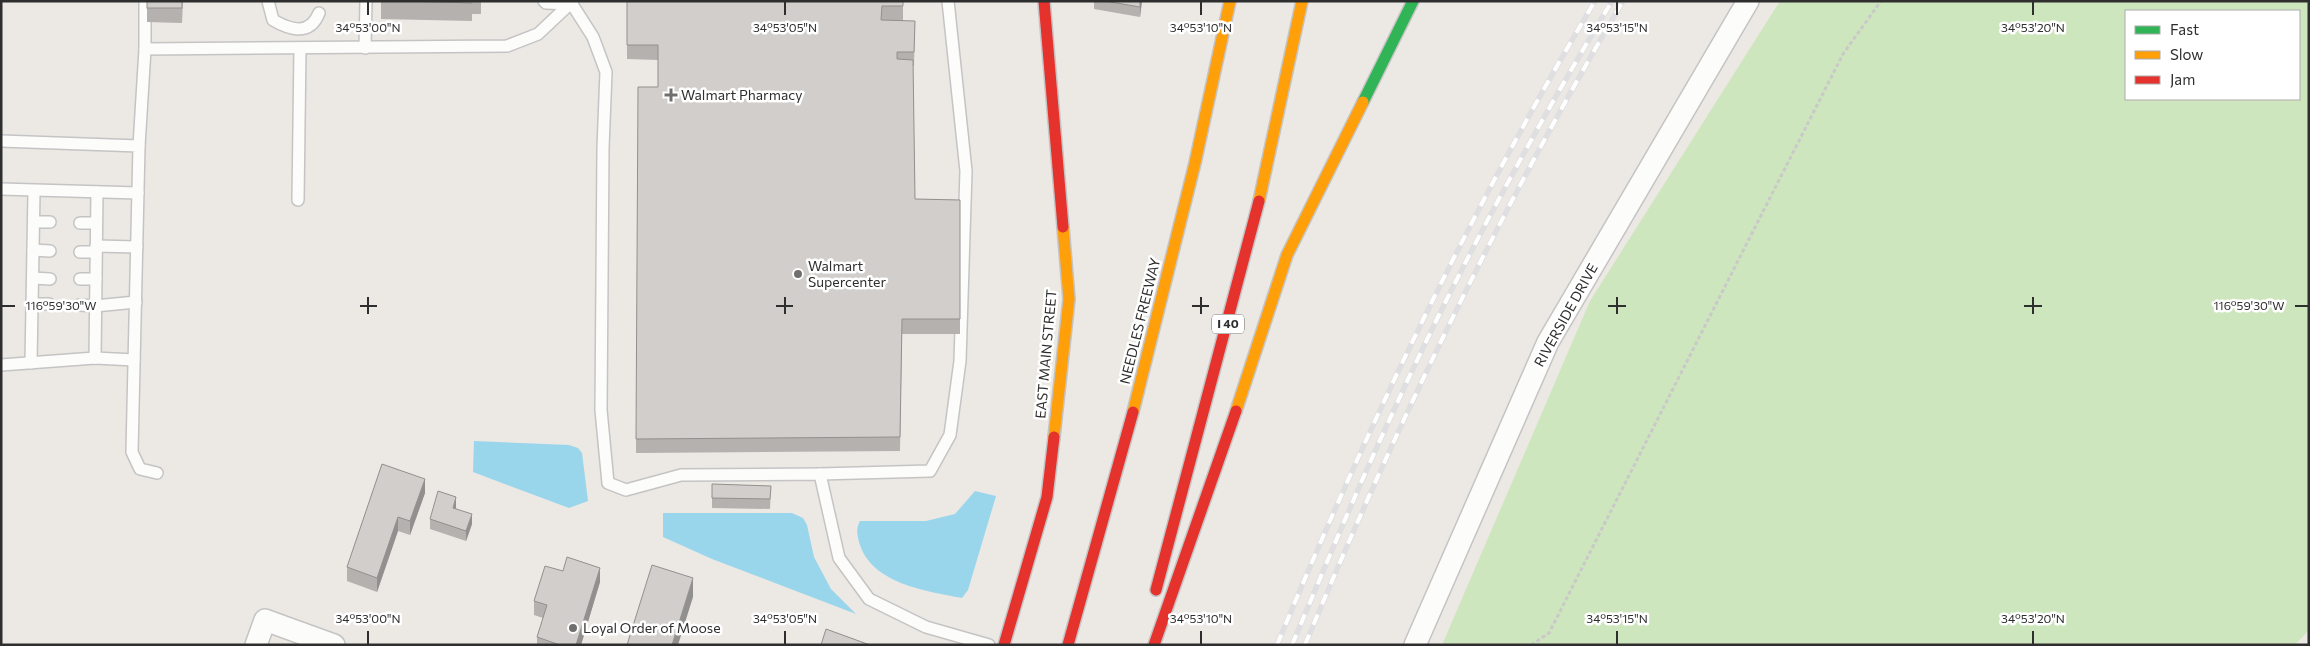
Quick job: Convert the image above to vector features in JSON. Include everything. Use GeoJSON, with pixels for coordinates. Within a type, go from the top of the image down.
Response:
{"type":"FeatureCollection","features":[{"type":"Feature","properties":{"kind":"main road","name":"EAST MAIN STREET"},"geometry":{"type":"LineString","coordinates":[[1004,645],[1047,497],[1069,299],[1044,1]]}},
{"type":"Feature","properties":{"kind":"main road","name":"I 40"},"geometry":{"type":"LineString","coordinates":[[1154,599],[1257,212],[1302,1]]}},
{"type":"Feature","properties":{"kind":"main road"},"geometry":{"type":"LineString","coordinates":[[1154,645],[1220,460],[1287,255],[1413,1]]}},
{"type":"Feature","properties":{"kind":"main road","name":"NEEDLES FREEWAY"},"geometry":{"type":"LineString","coordinates":[[1068,645],[1122,451],[1184,208],[1229,5]]}},
{"type":"Feature","properties":{"kind":"main road"},"geometry":{"type":"LineString","coordinates":[[1380,68],[1415,24]]}},
{"type":"Feature","properties":{"kind":"street","name":"RIVERSIDE DRIVE"},"geometry":{"type":"LineString","coordinates":[[1414,645],[1548,342],[1748,1]]}},
{"type":"Feature","properties":{"kind":"street"},"geometry":{"type":"LineString","coordinates":[[256,645],[265,620],[334,645]]}},
{"type":"Feature","properties":{"kind":"lane"},"geometry":{"type":"LineString","coordinates":[[146,1],[146,49],[139,146],[132,452],[140,469],[158,472]]}},
{"type":"Feature","properties":{"kind":"lane"},"geometry":{"type":"LineString","coordinates":[[268,1],[273,20],[288,28],[305,29],[315,22],[319,13]]}},
{"type":"Feature","properties":{"kind":"lane"},"geometry":{"type":"LineString","coordinates":[[365,48],[366,1]]}},
{"type":"Feature","properties":{"kind":"lane"},"geometry":{"type":"LineString","coordinates":[[544,1],[546,4],[571,2]]}},
{"type":"Feature","properties":{"kind":"lane"},"geometry":{"type":"LineString","coordinates":[[571,2],[593,37],[606,72],[603,148],[601,410],[608,483],[626,490],[682,475],[930,471],[950,435],[960,361],[966,171],[948,1]]}},
{"type":"Feature","properties":{"kind":"lane"},"geometry":{"type":"LineString","coordinates":[[146,49],[507,46],[538,34],[571,2]]}},
{"type":"Feature","properties":{"kind":"lane"},"geometry":{"type":"LineString","coordinates":[[298,200],[300,48]]}},
{"type":"Feature","properties":{"kind":"lane"},"geometry":{"type":"LineString","coordinates":[[1,141],[139,146]]}},
{"type":"Feature","properties":{"kind":"lane"},"geometry":{"type":"LineString","coordinates":[[1,190],[138,193]]}},
{"type":"Feature","properties":{"kind":"lane"},"geometry":{"type":"LineString","coordinates":[[31,363],[34,192]]}},
{"type":"Feature","properties":{"kind":"lane"},"geometry":{"type":"LineString","coordinates":[[95,358],[97,192]]}},
{"type":"Feature","properties":{"kind":"lane"},"geometry":{"type":"LineString","coordinates":[[34,222],[50,222]]}},
{"type":"Feature","properties":{"kind":"lane"},"geometry":{"type":"LineString","coordinates":[[80,223],[96,223]]}},
{"type":"Feature","properties":{"kind":"lane"},"geometry":{"type":"LineString","coordinates":[[80,252],[96,249],[137,247]]}},
{"type":"Feature","properties":{"kind":"lane"},"geometry":{"type":"LineString","coordinates":[[33,250],[50,251]]}},
{"type":"Feature","properties":{"kind":"lane"},"geometry":{"type":"LineString","coordinates":[[33,278],[50,278]]}},
{"type":"Feature","properties":{"kind":"lane"},"geometry":{"type":"LineString","coordinates":[[80,279],[96,279]]}},
{"type":"Feature","properties":{"kind":"lane"},"geometry":{"type":"LineString","coordinates":[[79,305],[96,306],[136,302]]}},
{"type":"Feature","properties":{"kind":"lane"},"geometry":{"type":"LineString","coordinates":[[32,304],[49,304]]}},
{"type":"Feature","properties":{"kind":"lane"},"geometry":{"type":"LineString","coordinates":[[1,365],[95,358],[134,360]]}},
{"type":"Feature","properties":{"kind":"lane"},"geometry":{"type":"LineString","coordinates":[[820,474],[839,558],[869,599],[926,627],[989,645]]}},
{"type":"Feature","properties":{"kind":"path"},"geometry":{"type":"LineString","coordinates":[[1531,645],[1549,632],[1843,54],[1881,1]]}},
{"type":"Feature","properties":{"kind":"green space"},"geometry":{"type":"Polygon","coordinates":[[[1780,1],[2309,1],[2309,630],[2295,645],[1442,645],[1590,301],[1780,1]]]}},
{"type":"Feature","properties":{"kind":"water"},"geometry":{"type":"Polygon","coordinates":[[[474,441],[569,445],[578,448],[582,453],[588,501],[569,508],[473,472],[474,441]]]}},
{"type":"Feature","properties":{"kind":"water"},"geometry":{"type":"Polygon","coordinates":[[[975,491],[996,496],[968,590],[962,598],[901,583],[875,567],[865,556],[859,542],[857,529],[860,521],[926,521],[955,514],[975,491]]]}},
{"type":"Feature","properties":{"kind":"water"},"geometry":{"type":"Polygon","coordinates":[[[663,513],[792,513],[803,518],[807,525],[814,557],[831,589],[856,614],[712,559],[663,537],[663,513]]]}},
{"type":"Feature","properties":{"kind":"building"},"geometry":{"type":"Polygon","coordinates":[[[147,1],[182,1],[182,8],[147,8],[147,1]]]}},
{"type":"Feature","properties":{"kind":"building"},"geometry":{"type":"Polygon","coordinates":[[[406,1],[472,1],[472,3],[406,1]]]}},
{"type":"Feature","properties":{"kind":"building","name":"Walmart Supercenter"},"geometry":{"type":"Polygon","coordinates":[[[627,1],[903,1],[903,6],[882,6],[881,20],[915,21],[914,52],[897,52],[897,59],[913,60],[915,199],[960,200],[960,319],[902,319],[900,437],[636,439],[638,87],[658,87],[658,45],[627,45],[627,1]]]}},
{"type":"Feature","properties":{"kind":"building"},"geometry":{"type":"Polygon","coordinates":[[[1105,1],[1140,1],[1140,7],[1105,1]]]}},
{"type":"Feature","properties":{"kind":"building"},"geometry":{"type":"Polygon","coordinates":[[[382,464],[425,479],[410,521],[398,517],[377,578],[347,567],[382,464]]]}},
{"type":"Feature","properties":{"kind":"building"},"geometry":{"type":"Polygon","coordinates":[[[712,484],[771,486],[770,499],[712,498],[712,484]]]}},
{"type":"Feature","properties":{"kind":"building"},"geometry":{"type":"Polygon","coordinates":[[[438,491],[456,497],[453,508],[472,514],[466,531],[430,519],[438,491]]]}},
{"type":"Feature","properties":{"kind":"building"},"geometry":{"type":"Polygon","coordinates":[[[567,557],[600,568],[576,645],[560,645],[537,637],[547,605],[534,601],[545,566],[563,571],[567,557]]]}},
{"type":"Feature","properties":{"kind":"building"},"geometry":{"type":"Polygon","coordinates":[[[652,565],[693,578],[672,645],[627,645],[652,565]]]}},
{"type":"Feature","properties":{"kind":"building"},"geometry":{"type":"Polygon","coordinates":[[[826,629],[870,645],[821,645],[826,629]]]}},
{"type":"Feature","properties":{"kind":"railway"},"geometry":{"type":"LineString","coordinates":[[1277,645],[1348,480],[1424,317],[1506,157],[1595,1]]}},
{"type":"Feature","properties":{"kind":"railway"},"geometry":{"type":"LineString","coordinates":[[1292,645],[1341,528],[1443,307],[1524,152],[1612,1]]}},
{"type":"Feature","properties":{"kind":"railway"},"geometry":{"type":"LineString","coordinates":[[1305,645],[1376,480],[1453,317],[1535,158],[1623,1]]}},
{"type":"Feature","properties":{"kind":"traffic: fast"},"geometry":{"type":"LineString","coordinates":[[1363,102],[1413,1]]}},
{"type":"Feature","properties":{"kind":"traffic: slow"},"geometry":{"type":"LineString","coordinates":[[1133,412],[1195,163],[1230,1]]}},
{"type":"Feature","properties":{"kind":"traffic: slow"},"geometry":{"type":"LineString","coordinates":[[1259,201],[1302,1]]}},
{"type":"Feature","properties":{"kind":"traffic: slow"},"geometry":{"type":"LineString","coordinates":[[1236,411],[1287,255],[1363,102]]}},
{"type":"Feature","properties":{"kind":"traffic: slow"},"geometry":{"type":"LineString","coordinates":[[1054,437],[1069,299],[1063,227]]}},
{"type":"Feature","properties":{"kind":"traffic: jam"},"geometry":{"type":"LineString","coordinates":[[1044,1],[1063,227]]}},
{"type":"Feature","properties":{"kind":"traffic: jam"},"geometry":{"type":"LineString","coordinates":[[1156,590],[1259,201]]}},
{"type":"Feature","properties":{"kind":"traffic: jam"},"geometry":{"type":"LineString","coordinates":[[1154,645],[1236,411]]}},
{"type":"Feature","properties":{"kind":"traffic: jam"},"geometry":{"type":"LineString","coordinates":[[1068,645],[1133,412]]}},
{"type":"Feature","properties":{"kind":"traffic: jam"},"geometry":{"type":"LineString","coordinates":[[1004,645],[1047,497],[1054,437]]}},
{"type":"Feature","properties":{"kind":"place","name":"Walmart Pharmacy"},"geometry":{"type":"Point","coordinates":[671,95]}},
{"type":"Feature","properties":{"kind":"place","name":"Walmart Supercenter"},"geometry":{"type":"Point","coordinates":[798,274]}},
{"type":"Feature","properties":{"kind":"place","name":"Loyal Order of Moose"},"geometry":{"type":"Point","coordinates":[573,628]}}]}
